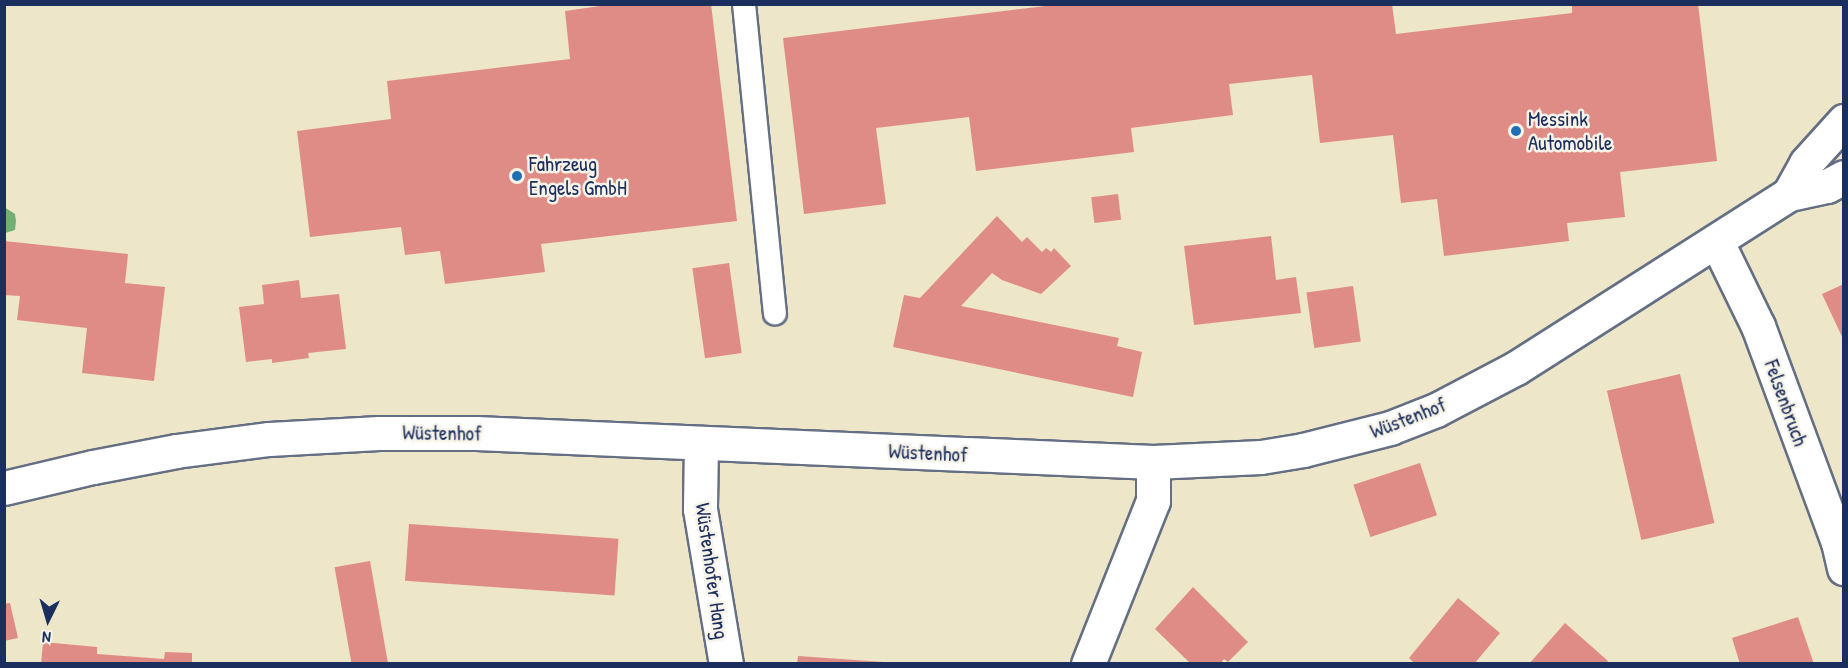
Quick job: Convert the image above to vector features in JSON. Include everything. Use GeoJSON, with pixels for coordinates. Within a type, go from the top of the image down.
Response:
{"type":"FeatureCollection","features":[{"type":"Feature","properties":{"kind":"main road","name":"Wüstenhof"},"geometry":{"type":"LineString","coordinates":[[1789,194],[1806,163],[1844,121]]}},
{"type":"Feature","properties":{"kind":"main road","name":"Wüstenhof"},"geometry":{"type":"LineString","coordinates":[[4,488],[176,451],[322,435],[476,433],[1153,462],[1214,461],[1293,452],[1347,441],[1436,410],[1516,368],[1789,194],[1827,186],[1844,177]]}},
{"type":"Feature","properties":{"kind":"main road","name":"Felsenbruch"},"geometry":{"type":"LineString","coordinates":[[1717,242],[1758,326],[1838,542],[1844,568]]}},
{"type":"Feature","properties":{"kind":"main road","name":"Wüstenhofer Hang"},"geometry":{"type":"LineString","coordinates":[[702,443],[700,509],[726,663]]}},
{"type":"Feature","properties":{"kind":"main road"},"geometry":{"type":"LineString","coordinates":[[1090,663],[1153,501],[1153,462]]}},
{"type":"Feature","properties":{"kind":"lane"},"geometry":{"type":"LineString","coordinates":[[744,4],[775,312]]}},
{"type":"Feature","properties":{"kind":"green space"},"geometry":{"type":"Polygon","coordinates":[[[4,207],[15,214],[16,221],[15,230],[5,233],[4,207]]]}},
{"type":"Feature","properties":{"kind":"building","name":"Fahrzeug Engels GmbH"},"geometry":{"type":"Polygon","coordinates":[[[614,4],[711,4],[737,221],[541,244],[545,272],[445,284],[440,251],[405,255],[401,227],[310,237],[297,131],[391,119],[387,81],[570,59],[565,11],[614,4]]]}},
{"type":"Feature","properties":{"kind":"building","name":"Messink Automobile"},"geometry":{"type":"Polygon","coordinates":[[[1062,4],[1392,4],[1396,34],[1572,13],[1572,4],[1698,4],[1717,161],[1620,172],[1625,217],[1567,223],[1569,241],[1444,256],[1437,199],[1401,203],[1393,135],[1320,143],[1312,75],[1229,84],[1233,115],[1131,128],[1134,152],[976,171],[969,117],[876,128],[886,204],[804,214],[783,38],[1062,4]]]}},
{"type":"Feature","properties":{"kind":"building"},"geometry":{"type":"Polygon","coordinates":[[[1118,194],[1121,220],[1094,223],[1091,197],[1118,194]]]}},
{"type":"Feature","properties":{"kind":"building"},"geometry":{"type":"Polygon","coordinates":[[[997,216],[1022,242],[1027,237],[1042,252],[1046,248],[1051,252],[1054,248],[1071,266],[1041,294],[1002,280],[992,273],[961,306],[1119,338],[1117,346],[1142,352],[1133,397],[893,347],[904,295],[920,298],[997,216]]]}},
{"type":"Feature","properties":{"kind":"building"},"geometry":{"type":"Polygon","coordinates":[[[1271,236],[1276,280],[1296,277],[1301,313],[1194,325],[1184,246],[1271,236]]]}},
{"type":"Feature","properties":{"kind":"building"},"geometry":{"type":"Polygon","coordinates":[[[4,241],[128,254],[125,283],[165,287],[154,381],[82,373],[87,328],[17,320],[20,296],[4,295],[4,241]]]}},
{"type":"Feature","properties":{"kind":"building"},"geometry":{"type":"Polygon","coordinates":[[[729,263],[742,353],[705,358],[692,268],[729,263]]]}},
{"type":"Feature","properties":{"kind":"building"},"geometry":{"type":"Polygon","coordinates":[[[299,280],[301,298],[339,294],[346,349],[308,353],[309,358],[272,363],[272,359],[246,362],[239,307],[264,304],[262,285],[299,280]]]}},
{"type":"Feature","properties":{"kind":"building"},"geometry":{"type":"Polygon","coordinates":[[[1844,284],[1844,341],[1822,294],[1844,284]]]}},
{"type":"Feature","properties":{"kind":"building"},"geometry":{"type":"Polygon","coordinates":[[[1353,286],[1361,341],[1314,348],[1306,293],[1353,286]]]}},
{"type":"Feature","properties":{"kind":"building"},"geometry":{"type":"Polygon","coordinates":[[[1680,374],[1714,523],[1641,540],[1607,391],[1680,374]]]}},
{"type":"Feature","properties":{"kind":"building"},"geometry":{"type":"Polygon","coordinates":[[[1420,463],[1437,515],[1370,537],[1353,485],[1420,463]]]}},
{"type":"Feature","properties":{"kind":"building"},"geometry":{"type":"Polygon","coordinates":[[[409,524],[618,539],[615,596],[405,581],[409,524]]]}},
{"type":"Feature","properties":{"kind":"building"},"geometry":{"type":"Polygon","coordinates":[[[370,561],[388,664],[352,664],[335,567],[370,561]]]}},
{"type":"Feature","properties":{"kind":"building"},"geometry":{"type":"Polygon","coordinates":[[[1193,587],[1248,642],[1228,662],[1224,659],[1220,664],[1191,664],[1155,629],[1193,587]]]}},
{"type":"Feature","properties":{"kind":"building"},"geometry":{"type":"Polygon","coordinates":[[[1458,598],[1500,633],[1474,664],[1415,664],[1409,658],[1458,598]]]}},
{"type":"Feature","properties":{"kind":"building"},"geometry":{"type":"Polygon","coordinates":[[[10,603],[18,638],[4,641],[4,604],[10,603]]]}},
{"type":"Feature","properties":{"kind":"building"},"geometry":{"type":"Polygon","coordinates":[[[1798,617],[1814,664],[1740,664],[1732,638],[1798,617]]]}},
{"type":"Feature","properties":{"kind":"building"},"geometry":{"type":"Polygon","coordinates":[[[1565,623],[1608,661],[1606,664],[1529,664],[1565,623]]]}},
{"type":"Feature","properties":{"kind":"building"},"geometry":{"type":"Polygon","coordinates":[[[43,642],[97,647],[97,654],[164,659],[165,652],[192,653],[192,664],[41,664],[43,642]]]}},
{"type":"Feature","properties":{"kind":"building"},"geometry":{"type":"Polygon","coordinates":[[[798,656],[884,662],[884,664],[797,664],[798,656]]]}},
{"type":"Feature","properties":{"kind":"place","name":"Messink Automobile"},"geometry":{"type":"Point","coordinates":[1516,131]}},
{"type":"Feature","properties":{"kind":"place","name":"Fahrzeug Engels GmbH"},"geometry":{"type":"Point","coordinates":[517,176]}}]}
